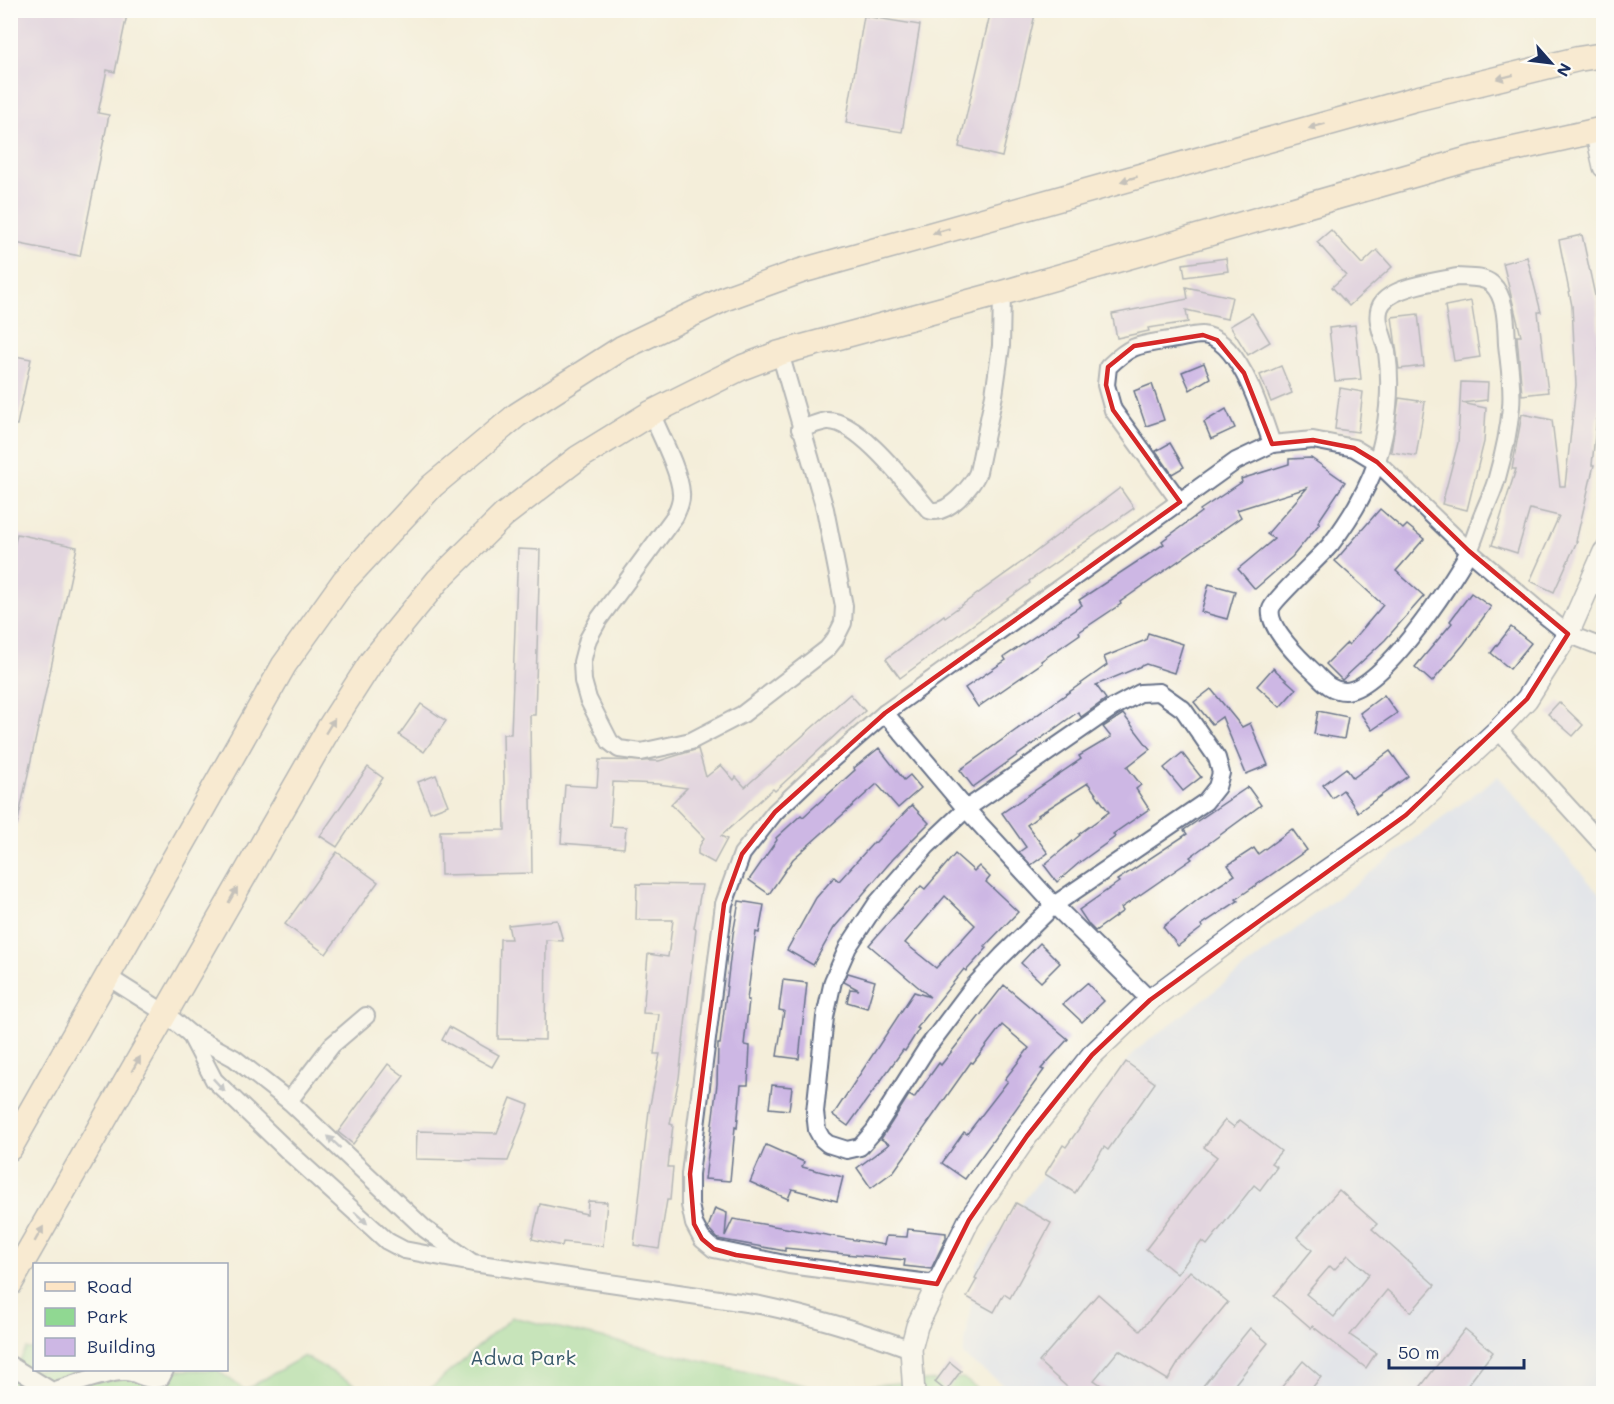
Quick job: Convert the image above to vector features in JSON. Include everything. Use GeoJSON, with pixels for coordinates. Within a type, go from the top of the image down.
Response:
{"type":"FeatureCollection","features":[{"type":"Feature","properties":{"kind":"main road"},"geometry":{"type":"LineString","coordinates":[[10,1148],[284,665],[344,582],[432,486],[517,415],[622,348],[726,298],[801,271],[1414,99],[1578,59],[1604,55]]}},
{"type":"Feature","properties":{"kind":"main road"},"geometry":{"type":"LineString","coordinates":[[10,1284],[329,728],[372,661],[438,580],[504,515],[578,458],[651,413],[743,367],[780,353],[1002,293],[1469,159],[1600,130]]}},
{"type":"Feature","properties":{"kind":"street"},"geometry":{"type":"LineString","coordinates":[[1600,130],[1604,167]]}},
{"type":"Feature","properties":{"kind":"street"},"geometry":{"type":"LineString","coordinates":[[1457,277],[1479,278],[1491,282],[1498,292],[1505,317],[1512,405],[1498,476],[1469,551],[1432,611],[1403,648],[1357,689],[1344,691],[1331,689],[1293,651],[1273,622],[1271,609],[1279,596],[1294,584],[1330,544],[1354,511],[1377,462],[1386,424],[1388,399],[1389,365],[1377,317],[1383,302],[1394,294],[1417,286],[1457,277]]}},
{"type":"Feature","properties":{"kind":"street"},"geometry":{"type":"LineString","coordinates":[[800,429],[827,421],[845,424],[864,438],[929,510],[934,512],[946,507],[967,490],[978,472],[994,395],[1001,346],[1002,293]]}},
{"type":"Feature","properties":{"kind":"street"},"geometry":{"type":"LineString","coordinates":[[1180,502],[1113,410],[1106,385],[1108,367],[1134,346],[1203,335],[1217,340],[1244,373],[1257,398],[1272,444]]}},
{"type":"Feature","properties":{"kind":"street"},"geometry":{"type":"LineString","coordinates":[[651,413],[678,478],[680,503],[675,516],[599,619],[588,639],[582,662],[583,681],[588,699],[610,742],[619,749],[641,752],[691,741],[743,714],[826,649],[843,623],[844,606],[825,509],[800,429],[780,353]]}},
{"type":"Feature","properties":{"kind":"street"},"geometry":{"type":"LineString","coordinates":[[937,1284],[789,1265],[714,1249],[702,1239],[694,1224],[690,1205],[690,1174],[724,904],[742,854],[775,812],[885,713],[1236,461],[1272,444],[1313,440],[1354,448],[1377,462],[1469,551],[1568,633],[1604,648]]}},
{"type":"Feature","properties":{"kind":"street"},"geometry":{"type":"LineString","coordinates":[[914,1394],[911,1349],[917,1326],[969,1220],[1027,1136],[1092,1055],[1150,1000],[1273,908],[1406,814],[1498,730],[1527,699],[1568,633],[1604,552]]}},
{"type":"Feature","properties":{"kind":"street"},"geometry":{"type":"LineString","coordinates":[[1159,692],[1183,709],[1218,758],[1221,773],[1217,787],[1205,802],[1054,905],[973,987],[927,1048],[874,1131],[860,1147],[847,1150],[828,1144],[822,1139],[817,1131],[815,1112],[825,1017],[833,981],[848,947],[877,903],[927,846],[966,809],[1112,708],[1140,693],[1159,692]]}},
{"type":"Feature","properties":{"kind":"street"},"geometry":{"type":"LineString","coordinates":[[885,713],[966,809],[1054,905],[1150,1000]]}},
{"type":"Feature","properties":{"kind":"street"},"geometry":{"type":"LineString","coordinates":[[1498,730],[1604,846]]}},
{"type":"Feature","properties":{"kind":"street"},"geometry":{"type":"LineString","coordinates":[[108,977],[165,1013],[190,1034],[234,1058],[289,1101],[425,1228],[473,1263]]}},
{"type":"Feature","properties":{"kind":"street"},"geometry":{"type":"LineString","coordinates":[[289,1101],[332,1045],[366,1016]]}},
{"type":"Feature","properties":{"kind":"street"},"geometry":{"type":"LineString","coordinates":[[190,1034],[214,1080],[387,1241],[404,1250],[473,1263],[760,1305],[806,1314],[911,1349]]}},
{"type":"Feature","properties":{"kind":"street"},"geometry":{"type":"LineString","coordinates":[[10,1365],[52,1391],[126,1371],[152,1380],[161,1378],[164,1371]]}},
{"type":"Feature","properties":{"kind":"highlighted area"},"geometry":{"type":"Polygon","coordinates":[[[1203,335],[1217,340],[1244,373],[1272,444],[1313,440],[1354,448],[1377,462],[1469,551],[1568,634],[1527,699],[1406,815],[1150,1000],[1092,1055],[1027,1136],[969,1220],[937,1284],[736,1255],[714,1249],[702,1239],[694,1224],[690,1174],[724,904],[742,854],[775,812],[885,713],[1180,502],[1113,410],[1106,385],[1108,367],[1134,346],[1203,335]]]}},
{"type":"Feature","properties":{"kind":"shaded area"},"geometry":{"type":"Polygon","coordinates":[[[1498,776],[1603,898],[1603,1393],[1015,1393],[963,1356],[977,1264],[1135,1051],[1498,776]]]}},
{"type":"Feature","properties":{"kind":"green space","name":"Adwa Park"},"geometry":{"type":"Polygon","coordinates":[[[512,1317],[821,1389],[963,1378],[983,1393],[424,1394],[512,1317]]]}},
{"type":"Feature","properties":{"kind":"green space"},"geometry":{"type":"Polygon","coordinates":[[[26,1349],[33,1349],[33,1371],[218,1371],[245,1390],[304,1356],[370,1393],[11,1394],[11,1377],[26,1349]]]}},
{"type":"Feature","properties":{"kind":"building"},"geometry":{"type":"Polygon","coordinates":[[[10,10],[128,10],[115,72],[107,70],[98,113],[109,115],[80,256],[10,242],[10,10]]]}},
{"type":"Feature","properties":{"kind":"building"},"geometry":{"type":"Polygon","coordinates":[[[991,10],[1036,10],[1002,157],[959,147],[991,10]]]}},
{"type":"Feature","properties":{"kind":"building"},"geometry":{"type":"Polygon","coordinates":[[[864,16],[920,25],[902,132],[846,123],[864,16]]]}},
{"type":"Feature","properties":{"kind":"building"},"geometry":{"type":"Polygon","coordinates":[[[1331,230],[1362,264],[1377,250],[1392,267],[1349,306],[1332,287],[1346,275],[1317,242],[1331,230]]]}},
{"type":"Feature","properties":{"kind":"building"},"geometry":{"type":"Polygon","coordinates":[[[1582,235],[1597,305],[1602,393],[1599,417],[1597,416],[1592,465],[1594,465],[1577,541],[1554,592],[1530,581],[1559,516],[1530,509],[1517,553],[1492,545],[1516,469],[1512,469],[1522,414],[1552,420],[1560,486],[1565,486],[1576,385],[1572,306],[1559,240],[1582,235]]]}},
{"type":"Feature","properties":{"kind":"building"},"geometry":{"type":"Polygon","coordinates":[[[1527,257],[1541,312],[1538,312],[1548,392],[1522,395],[1517,336],[1521,336],[1503,263],[1527,257]]]}},
{"type":"Feature","properties":{"kind":"building"},"geometry":{"type":"Polygon","coordinates":[[[1226,258],[1228,271],[1185,277],[1183,264],[1226,258]]]}},
{"type":"Feature","properties":{"kind":"building"},"geometry":{"type":"Polygon","coordinates":[[[1186,287],[1232,297],[1227,319],[1186,310],[1188,322],[1148,328],[1149,331],[1117,338],[1112,314],[1188,299],[1186,287]]]}},
{"type":"Feature","properties":{"kind":"building"},"geometry":{"type":"Polygon","coordinates":[[[1471,301],[1480,357],[1454,361],[1445,306],[1471,301]]]}},
{"type":"Feature","properties":{"kind":"building"},"geometry":{"type":"Polygon","coordinates":[[[1252,313],[1270,342],[1248,355],[1230,326],[1252,313]]]}},
{"type":"Feature","properties":{"kind":"building"},"geometry":{"type":"Polygon","coordinates":[[[1418,314],[1424,366],[1399,369],[1392,317],[1418,314]]]}},
{"type":"Feature","properties":{"kind":"building"},"geometry":{"type":"Polygon","coordinates":[[[1355,325],[1361,379],[1335,381],[1329,328],[1355,325]]]}},
{"type":"Feature","properties":{"kind":"building"},"geometry":{"type":"Polygon","coordinates":[[[10,355],[31,359],[17,425],[10,425],[10,355]]]}},
{"type":"Feature","properties":{"kind":"building"},"geometry":{"type":"Polygon","coordinates":[[[1204,363],[1210,378],[1190,390],[1182,372],[1204,363]]]}},
{"type":"Feature","properties":{"kind":"building"},"geometry":{"type":"Polygon","coordinates":[[[1281,366],[1292,393],[1271,402],[1260,375],[1281,366]]]}},
{"type":"Feature","properties":{"kind":"building"},"geometry":{"type":"Polygon","coordinates":[[[1461,382],[1488,383],[1487,400],[1462,403],[1486,408],[1484,442],[1467,510],[1442,504],[1458,443],[1461,382]]]}},
{"type":"Feature","properties":{"kind":"building"},"geometry":{"type":"Polygon","coordinates":[[[1152,384],[1164,420],[1146,426],[1134,391],[1152,384]]]}},
{"type":"Feature","properties":{"kind":"building"},"geometry":{"type":"Polygon","coordinates":[[[1340,388],[1363,392],[1358,432],[1335,429],[1340,388]]]}},
{"type":"Feature","properties":{"kind":"building"},"geometry":{"type":"Polygon","coordinates":[[[1399,398],[1425,402],[1416,456],[1391,452],[1399,398]]]}},
{"type":"Feature","properties":{"kind":"building"},"geometry":{"type":"Polygon","coordinates":[[[1226,409],[1235,428],[1211,439],[1204,422],[1226,409]]]}},
{"type":"Feature","properties":{"kind":"building"},"geometry":{"type":"Polygon","coordinates":[[[1170,443],[1184,467],[1172,474],[1156,451],[1170,443]]]}},
{"type":"Feature","properties":{"kind":"building"},"geometry":{"type":"Polygon","coordinates":[[[1311,458],[1345,482],[1318,522],[1320,523],[1292,557],[1255,589],[1238,569],[1274,539],[1267,534],[1307,488],[1237,510],[1241,517],[1120,602],[1121,604],[1041,661],[1042,663],[978,707],[965,688],[1006,660],[1004,657],[1082,605],[1079,600],[1164,544],[1162,541],[1201,512],[1200,510],[1242,482],[1241,479],[1289,464],[1289,459],[1311,458]]]}},
{"type":"Feature","properties":{"kind":"building"},"geometry":{"type":"Polygon","coordinates":[[[1120,488],[1134,508],[1029,581],[1030,583],[900,678],[886,659],[944,615],[945,617],[1026,559],[1120,488]]]}},
{"type":"Feature","properties":{"kind":"building"},"geometry":{"type":"Polygon","coordinates":[[[1380,509],[1403,529],[1407,525],[1424,539],[1396,571],[1424,596],[1385,640],[1342,680],[1326,664],[1347,643],[1349,645],[1383,605],[1335,561],[1380,509]]]}},
{"type":"Feature","properties":{"kind":"building"},"geometry":{"type":"Polygon","coordinates":[[[17,534],[77,547],[17,825],[10,825],[10,563],[17,534]]]}},
{"type":"Feature","properties":{"kind":"building"},"geometry":{"type":"Polygon","coordinates":[[[518,549],[540,550],[535,715],[530,715],[532,873],[441,875],[440,831],[505,830],[503,734],[511,734],[518,549]]]}},
{"type":"Feature","properties":{"kind":"building"},"geometry":{"type":"Polygon","coordinates":[[[1209,584],[1235,591],[1227,619],[1201,612],[1209,584]]]}},
{"type":"Feature","properties":{"kind":"building"},"geometry":{"type":"Polygon","coordinates":[[[1471,593],[1491,607],[1432,682],[1415,667],[1452,623],[1450,621],[1471,593]]]}},
{"type":"Feature","properties":{"kind":"building"},"geometry":{"type":"Polygon","coordinates":[[[1511,627],[1531,643],[1510,669],[1491,653],[1511,627]]]}},
{"type":"Feature","properties":{"kind":"building"},"geometry":{"type":"Polygon","coordinates":[[[1148,633],[1183,644],[1174,673],[1146,664],[1096,685],[1106,699],[1081,717],[1078,712],[973,787],[960,770],[1107,665],[1104,657],[1146,640],[1148,633]]]}},
{"type":"Feature","properties":{"kind":"building"},"geometry":{"type":"Polygon","coordinates":[[[1273,668],[1296,689],[1280,707],[1257,686],[1273,668]]]}},
{"type":"Feature","properties":{"kind":"building"},"geometry":{"type":"Polygon","coordinates":[[[1211,689],[1242,727],[1250,723],[1268,765],[1246,774],[1222,717],[1212,724],[1194,702],[1211,689]]]}},
{"type":"Feature","properties":{"kind":"building"},"geometry":{"type":"Polygon","coordinates":[[[850,694],[865,711],[721,836],[727,839],[714,863],[698,854],[704,838],[671,804],[687,788],[658,784],[613,782],[610,826],[626,827],[624,848],[561,843],[565,785],[597,787],[599,760],[659,761],[698,749],[706,777],[721,765],[734,780],[736,777],[745,787],[850,694]]]}},
{"type":"Feature","properties":{"kind":"building"},"geometry":{"type":"Polygon","coordinates":[[[1384,695],[1397,713],[1372,730],[1360,713],[1384,695]]]}},
{"type":"Feature","properties":{"kind":"building"},"geometry":{"type":"Polygon","coordinates":[[[1559,702],[1583,725],[1573,736],[1548,714],[1559,702]]]}},
{"type":"Feature","properties":{"kind":"building"},"geometry":{"type":"Polygon","coordinates":[[[421,704],[446,721],[424,752],[399,735],[421,704]]]}},
{"type":"Feature","properties":{"kind":"building"},"geometry":{"type":"Polygon","coordinates":[[[1318,711],[1348,717],[1344,739],[1314,734],[1318,711]]]}},
{"type":"Feature","properties":{"kind":"building"},"geometry":{"type":"Polygon","coordinates":[[[1123,714],[1150,749],[1127,767],[1141,785],[1136,789],[1149,809],[1113,834],[1115,837],[1057,882],[1044,865],[1079,834],[1109,812],[1088,783],[1038,815],[1027,825],[1048,853],[1031,865],[1019,852],[1026,847],[1002,813],[1081,759],[1079,756],[1111,737],[1103,727],[1123,714]]]}},
{"type":"Feature","properties":{"kind":"building"},"geometry":{"type":"Polygon","coordinates":[[[879,748],[904,780],[910,775],[921,788],[898,808],[877,784],[793,859],[769,894],[749,880],[777,840],[776,838],[801,815],[803,817],[855,770],[854,768],[879,748]]]}},
{"type":"Feature","properties":{"kind":"building"},"geometry":{"type":"Polygon","coordinates":[[[1390,751],[1408,776],[1358,812],[1343,790],[1332,798],[1323,785],[1346,768],[1353,778],[1390,751]]]}},
{"type":"Feature","properties":{"kind":"building"},"geometry":{"type":"Polygon","coordinates":[[[1182,753],[1201,777],[1183,791],[1164,768],[1182,753]]]}},
{"type":"Feature","properties":{"kind":"building"},"geometry":{"type":"Polygon","coordinates":[[[368,767],[383,778],[337,847],[320,836],[368,767]]]}},
{"type":"Feature","properties":{"kind":"building"},"geometry":{"type":"Polygon","coordinates":[[[436,775],[448,805],[430,812],[418,782],[436,775]]]}},
{"type":"Feature","properties":{"kind":"building"},"geometry":{"type":"Polygon","coordinates":[[[1248,787],[1261,805],[1190,857],[1192,859],[1121,908],[1123,911],[1095,931],[1089,925],[1079,910],[1119,882],[1117,880],[1187,834],[1184,830],[1248,787]]]}},
{"type":"Feature","properties":{"kind":"building"},"geometry":{"type":"Polygon","coordinates":[[[912,805],[929,823],[893,859],[834,928],[813,965],[787,950],[816,898],[834,877],[839,881],[912,805]]]}},
{"type":"Feature","properties":{"kind":"building"},"geometry":{"type":"Polygon","coordinates":[[[1292,829],[1307,850],[1201,925],[1203,927],[1178,946],[1163,927],[1200,898],[1235,875],[1228,865],[1254,848],[1258,854],[1292,829]]]}},
{"type":"Feature","properties":{"kind":"building"},"geometry":{"type":"Polygon","coordinates":[[[337,852],[378,882],[326,954],[285,924],[337,852]]]}},
{"type":"Feature","properties":{"kind":"building"},"geometry":{"type":"Polygon","coordinates":[[[955,854],[974,871],[979,866],[990,877],[986,882],[1018,912],[985,946],[987,948],[966,971],[964,969],[917,1028],[919,1029],[905,1051],[903,1050],[848,1126],[833,1115],[914,992],[930,997],[869,945],[921,886],[925,889],[955,854]],[[945,896],[905,943],[936,968],[975,925],[945,896]]]}},
{"type":"Feature","properties":{"kind":"building"},"geometry":{"type":"Polygon","coordinates":[[[637,884],[702,885],[694,928],[696,929],[679,1078],[670,1124],[673,1125],[668,1167],[673,1167],[670,1200],[667,1200],[659,1249],[634,1245],[649,1110],[660,1054],[654,1054],[659,1014],[643,1013],[648,954],[668,957],[673,920],[636,920],[637,884]]]}},
{"type":"Feature","properties":{"kind":"building"},"geometry":{"type":"Polygon","coordinates":[[[739,901],[764,905],[759,933],[756,932],[747,1000],[749,1000],[744,1045],[750,1046],[748,1085],[741,1085],[730,1181],[705,1179],[717,1084],[718,1044],[720,1044],[739,901]]]}},
{"type":"Feature","properties":{"kind":"building"},"geometry":{"type":"Polygon","coordinates":[[[557,920],[563,941],[546,940],[545,1040],[498,1039],[500,939],[511,939],[508,925],[557,920]]]}},
{"type":"Feature","properties":{"kind":"building"},"geometry":{"type":"Polygon","coordinates":[[[1040,943],[1060,963],[1041,982],[1021,963],[1040,943]]]}},
{"type":"Feature","properties":{"kind":"building"},"geometry":{"type":"Polygon","coordinates":[[[848,973],[875,981],[867,1008],[847,1002],[850,989],[859,990],[844,982],[848,973]]]}},
{"type":"Feature","properties":{"kind":"building"},"geometry":{"type":"Polygon","coordinates":[[[783,980],[807,983],[799,1059],[777,1056],[784,1011],[779,1010],[783,980]]]}},
{"type":"Feature","properties":{"kind":"building"},"geometry":{"type":"Polygon","coordinates":[[[1087,983],[1104,1001],[1082,1022],[1063,1004],[1087,983]]]}},
{"type":"Feature","properties":{"kind":"building"},"geometry":{"type":"Polygon","coordinates":[[[1004,985],[1068,1039],[1041,1069],[1044,1070],[965,1179],[942,1163],[964,1132],[967,1134],[1008,1081],[1005,1079],[1029,1048],[1002,1025],[973,1063],[971,1062],[894,1171],[871,1188],[857,1168],[889,1144],[881,1139],[909,1095],[914,1098],[939,1063],[941,1065],[1004,985]]]}},
{"type":"Feature","properties":{"kind":"building"},"geometry":{"type":"Polygon","coordinates":[[[449,1027],[499,1055],[492,1067],[442,1040],[449,1027]]]}},
{"type":"Feature","properties":{"kind":"building"},"geometry":{"type":"Polygon","coordinates":[[[1126,1062],[1155,1083],[1108,1150],[1104,1147],[1075,1193],[1045,1174],[1063,1145],[1066,1147],[1126,1062]]]}},
{"type":"Feature","properties":{"kind":"building"},"geometry":{"type":"Polygon","coordinates":[[[388,1064],[404,1076],[353,1144],[338,1132],[388,1064]]]}},
{"type":"Feature","properties":{"kind":"building"},"geometry":{"type":"Polygon","coordinates":[[[772,1085],[792,1087],[789,1110],[769,1108],[772,1085]]]}},
{"type":"Feature","properties":{"kind":"building"},"geometry":{"type":"Polygon","coordinates":[[[511,1098],[529,1105],[508,1161],[416,1159],[417,1131],[497,1133],[511,1098]]]}},
{"type":"Feature","properties":{"kind":"building"},"geometry":{"type":"Polygon","coordinates":[[[1225,1120],[1234,1127],[1240,1120],[1281,1151],[1271,1163],[1277,1167],[1260,1190],[1254,1185],[1207,1245],[1202,1241],[1177,1274],[1146,1249],[1217,1157],[1204,1147],[1225,1120]]]}},
{"type":"Feature","properties":{"kind":"building"},"geometry":{"type":"Polygon","coordinates":[[[766,1145],[804,1162],[802,1167],[843,1177],[837,1201],[792,1189],[788,1199],[750,1182],[766,1145]]]}},
{"type":"Feature","properties":{"kind":"building"},"geometry":{"type":"Polygon","coordinates":[[[1339,1190],[1377,1224],[1372,1229],[1435,1285],[1411,1312],[1387,1290],[1350,1335],[1376,1353],[1366,1368],[1312,1326],[1311,1328],[1274,1296],[1312,1250],[1297,1237],[1339,1190]],[[1348,1255],[1334,1270],[1330,1266],[1306,1294],[1334,1317],[1369,1274],[1348,1255]]]}},
{"type":"Feature","properties":{"kind":"building"},"geometry":{"type":"Polygon","coordinates":[[[588,1201],[607,1202],[603,1246],[563,1242],[562,1246],[532,1239],[540,1204],[587,1214],[588,1201]]]}},
{"type":"Feature","properties":{"kind":"building"},"geometry":{"type":"Polygon","coordinates":[[[1016,1203],[1051,1223],[1010,1298],[1004,1294],[994,1312],[967,1297],[1016,1203]]]}},
{"type":"Feature","properties":{"kind":"building"},"geometry":{"type":"Polygon","coordinates":[[[715,1208],[727,1213],[725,1236],[733,1219],[884,1245],[886,1236],[907,1237],[908,1229],[946,1233],[946,1238],[931,1269],[904,1266],[905,1260],[785,1248],[785,1251],[718,1239],[708,1228],[715,1208]]]}},
{"type":"Feature","properties":{"kind":"building"},"geometry":{"type":"Polygon","coordinates":[[[1190,1271],[1228,1302],[1180,1360],[1168,1380],[1119,1350],[1094,1380],[1114,1394],[1075,1394],[1039,1362],[1098,1294],[1140,1331],[1190,1271]]]}},
{"type":"Feature","properties":{"kind":"building"},"geometry":{"type":"Polygon","coordinates":[[[1250,1328],[1268,1343],[1227,1394],[1212,1394],[1203,1386],[1250,1328]]]}},
{"type":"Feature","properties":{"kind":"building"},"geometry":{"type":"Polygon","coordinates":[[[1465,1329],[1493,1352],[1461,1394],[1415,1394],[1465,1329]]]}},
{"type":"Feature","properties":{"kind":"building"},"geometry":{"type":"Polygon","coordinates":[[[1303,1361],[1321,1377],[1307,1394],[1276,1394],[1303,1361]]]}},
{"type":"Feature","properties":{"kind":"building"},"geometry":{"type":"Polygon","coordinates":[[[950,1362],[961,1371],[946,1391],[935,1382],[950,1362]]]}}]}
